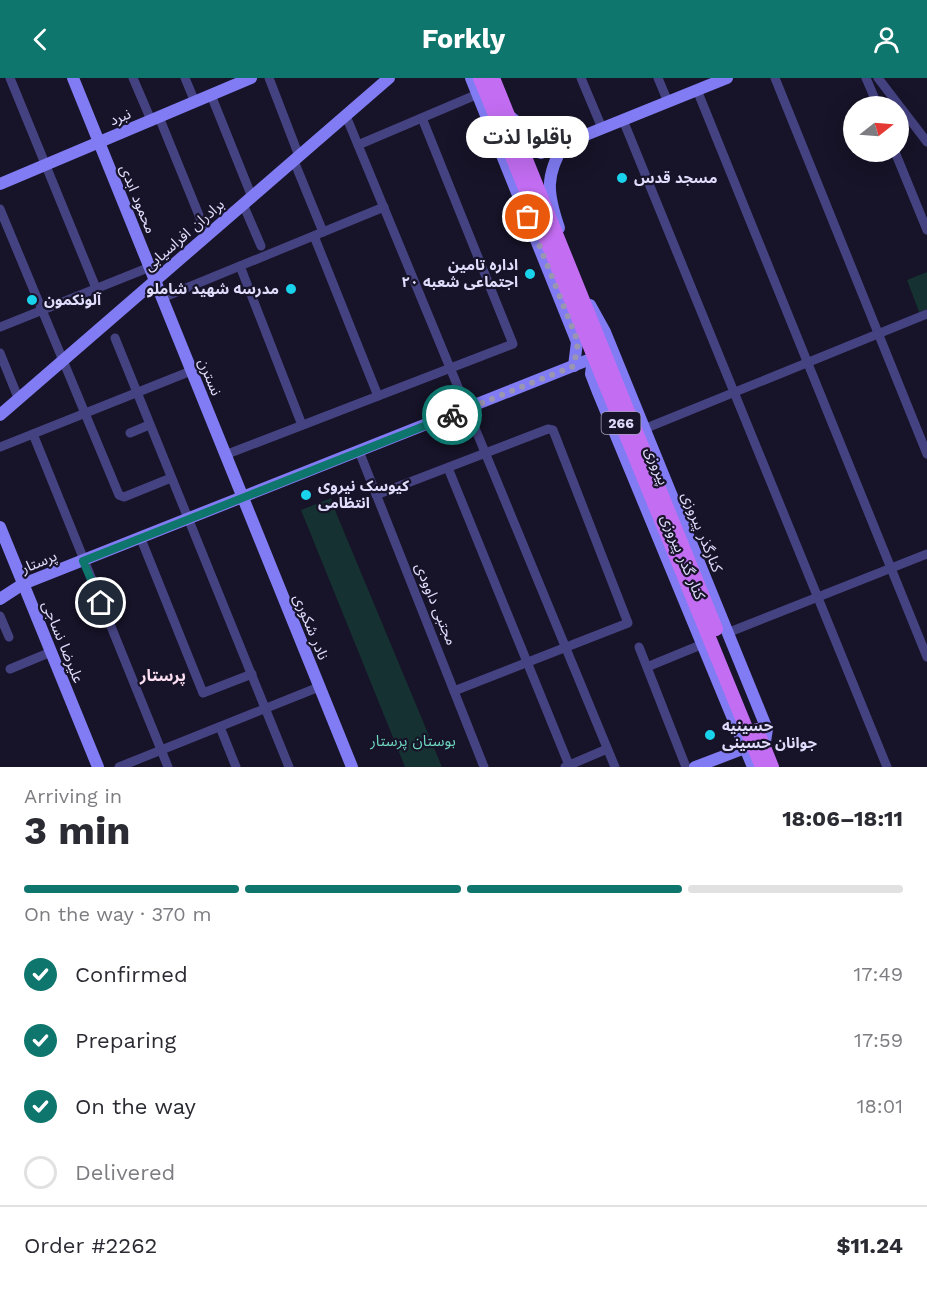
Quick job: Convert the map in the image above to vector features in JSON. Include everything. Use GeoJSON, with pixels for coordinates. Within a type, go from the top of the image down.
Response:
{"type":"FeatureCollection","features":[{"type":"Feature","properties":{"kind":"main road","name":"پیروزی"},"geometry":{"type":"LineString","coordinates":[[480,78],[510,166],[655,479],[772,767]]}},
{"type":"Feature","properties":{"kind":"main road","name":"پیروزی"},"geometry":{"type":"LineString","coordinates":[[493,78],[582,298],[599,356],[706,639],[762,767]]}},
{"type":"Feature","properties":{"kind":"street"},"geometry":{"type":"LineString","coordinates":[[10,78],[96,288]]}},
{"type":"Feature","properties":{"kind":"street","name":"محمود ابدی"},"geometry":{"type":"LineString","coordinates":[[73,78],[150,267]]}},
{"type":"Feature","properties":{"kind":"street"},"geometry":{"type":"LineString","coordinates":[[133,78],[155,118],[207,235]]}},
{"type":"Feature","properties":{"kind":"street"},"geometry":{"type":"LineString","coordinates":[[185,78],[195,102]]}},
{"type":"Feature","properties":{"kind":"street","name":"نبرد"},"geometry":{"type":"LineString","coordinates":[[0,184],[249,78]]}},
{"type":"Feature","properties":{"kind":"street"},"geometry":{"type":"LineString","coordinates":[[269,78],[323,232]]}},
{"type":"Feature","properties":{"kind":"street","name":"برادران افراسیابی"},"geometry":{"type":"LineString","coordinates":[[0,415],[389,78]]}},
{"type":"Feature","properties":{"kind":"street"},"geometry":{"type":"LineString","coordinates":[[471,78],[510,166],[578,342],[574,366]]}},
{"type":"Feature","properties":{"kind":"street"},"geometry":{"type":"LineString","coordinates":[[581,78],[602,128]]}},
{"type":"Feature","properties":{"kind":"street"},"geometry":{"type":"LineString","coordinates":[[658,78],[668,102]]}},
{"type":"Feature","properties":{"kind":"street"},"geometry":{"type":"LineString","coordinates":[[541,153],[727,78]]}},
{"type":"Feature","properties":{"kind":"street"},"geometry":{"type":"LineString","coordinates":[[775,78],[927,454]]}},
{"type":"Feature","properties":{"kind":"street"},"geometry":{"type":"LineString","coordinates":[[866,78],[874,96]]}},
{"type":"Feature","properties":{"kind":"street"},"geometry":{"type":"LineString","coordinates":[[878,78],[927,142]]}},
{"type":"Feature","properties":{"kind":"street"},"geometry":{"type":"LineString","coordinates":[[697,90],[927,657]]}},
{"type":"Feature","properties":{"kind":"street"},"geometry":{"type":"LineString","coordinates":[[358,145],[478,94]]}},
{"type":"Feature","properties":{"kind":"street"},"geometry":{"type":"LineString","coordinates":[[211,95],[261,246]]}},
{"type":"Feature","properties":{"kind":"street"},"geometry":{"type":"LineString","coordinates":[[508,115],[538,139],[564,144]]}},
{"type":"Feature","properties":{"kind":"street"},"geometry":{"type":"LineString","coordinates":[[346,116],[615,767]]}},
{"type":"Feature","properties":{"kind":"street"},"geometry":{"type":"LineString","coordinates":[[225,455],[511,345],[513,340],[422,118]]}},
{"type":"Feature","properties":{"kind":"street"},"geometry":{"type":"LineString","coordinates":[[623,120],[887,767]]}},
{"type":"Feature","properties":{"kind":"street"},"geometry":{"type":"LineString","coordinates":[[564,144],[552,164],[548,186],[570,267]]}},
{"type":"Feature","properties":{"kind":"street"},"geometry":{"type":"LineString","coordinates":[[900,162],[927,230]]}},
{"type":"Feature","properties":{"kind":"street"},"geometry":{"type":"LineString","coordinates":[[162,298],[384,207]]}},
{"type":"Feature","properties":{"kind":"street"},"geometry":{"type":"LineString","coordinates":[[0,209],[84,414],[121,497],[171,478]]}},
{"type":"Feature","properties":{"kind":"street"},"geometry":{"type":"LineString","coordinates":[[314,236],[378,396]]}},
{"type":"Feature","properties":{"kind":"street"},"geometry":{"type":"LineString","coordinates":[[240,266],[302,425]]}},
{"type":"Feature","properties":{"kind":"street"},"geometry":{"type":"LineString","coordinates":[[0,327],[150,267]]}},
{"type":"Feature","properties":{"kind":"street","name":"نسترن"},"geometry":{"type":"LineString","coordinates":[[150,267],[243,497]]}},
{"type":"Feature","properties":{"kind":"street","name":"کنارگذر پیروزی"},"geometry":{"type":"LineString","coordinates":[[582,298],[590,305],[605,332],[767,729],[764,748]]}},
{"type":"Feature","properties":{"kind":"street"},"geometry":{"type":"LineString","coordinates":[[644,429],[927,314]]}},
{"type":"Feature","properties":{"kind":"street"},"geometry":{"type":"LineString","coordinates":[[115,338],[289,767]]}},
{"type":"Feature","properties":{"kind":"street"},"geometry":{"type":"LineString","coordinates":[[0,353],[19,400]]}},
{"type":"Feature","properties":{"kind":"street","name":"پرستار"},"geometry":{"type":"LineString","coordinates":[[0,599],[23,584],[599,356]]}},
{"type":"Feature","properties":{"kind":"street"},"geometry":{"type":"LineString","coordinates":[[0,447],[191,371]]}},
{"type":"Feature","properties":{"kind":"street"},"geometry":{"type":"LineString","coordinates":[[130,433],[149,425]]}},
{"type":"Feature","properties":{"kind":"street"},"geometry":{"type":"LineString","coordinates":[[376,495],[550,429],[628,623],[454,691]]}},
{"type":"Feature","properties":{"kind":"street"},"geometry":{"type":"LineString","coordinates":[[33,434],[168,767]]}},
{"type":"Feature","properties":{"kind":"street","name":"مجتبی داوودی"},"geometry":{"type":"LineString","coordinates":[[359,451],[484,767]]}},
{"type":"Feature","properties":{"kind":"street"},"geometry":{"type":"LineString","coordinates":[[448,468],[528,662],[567,766],[607,749]]}},
{"type":"Feature","properties":{"kind":"street"},"geometry":{"type":"LineString","coordinates":[[655,479],[675,506]]}},
{"type":"Feature","properties":{"kind":"street","name":"نادر شکوری"},"geometry":{"type":"LineString","coordinates":[[243,497],[352,767]]}},
{"type":"Feature","properties":{"kind":"street","name":"علیرضا نساجی"},"geometry":{"type":"LineString","coordinates":[[0,527],[98,767]]}},
{"type":"Feature","properties":{"kind":"street"},"geometry":{"type":"LineString","coordinates":[[141,538],[203,693],[252,674]]}},
{"type":"Feature","properties":{"kind":"street"},"geometry":{"type":"LineString","coordinates":[[727,633],[927,554]]}},
{"type":"Feature","properties":{"kind":"street"},"geometry":{"type":"LineString","coordinates":[[0,616],[9,638]]}},
{"type":"Feature","properties":{"kind":"street"},"geometry":{"type":"LineString","coordinates":[[646,667],[706,639],[753,767]]}},
{"type":"Feature","properties":{"kind":"street"},"geometry":{"type":"LineString","coordinates":[[639,647],[686,767]]}},
{"type":"Feature","properties":{"kind":"street"},"geometry":{"type":"LineString","coordinates":[[10,669],[51,652]]}},
{"type":"Feature","properties":{"kind":"street"},"geometry":{"type":"LineString","coordinates":[[119,767],[319,687]]}},
{"type":"Feature","properties":{"kind":"street"},"geometry":{"type":"LineString","coordinates":[[220,727],[236,767]]}},
{"type":"Feature","properties":{"kind":"street"},"geometry":{"type":"LineString","coordinates":[[695,767],[746,748]]}},
{"type":"Feature","properties":{"kind":"green space"},"geometry":{"type":"Polygon","coordinates":[[[927,272],[927,309],[919,312],[907,280],[927,272]]]}},
{"type":"Feature","properties":{"kind":"green space","name":"بوستان پرستار"},"geometry":{"type":"Polygon","coordinates":[[[331,498],[442,767],[405,767],[301,510],[331,498]]]}},
{"type":"Feature","properties":{"kind":"way so far"},"geometry":{"type":"LineString","coordinates":[[452,415],[574,366],[578,342],[528,217]]}},
{"type":"Feature","properties":{"kind":"place","name":"مسجد قدس"},"geometry":{"type":"Point","coordinates":[622,178]}},
{"type":"Feature","properties":{"kind":"place","name":"باقلوا لذت"},"geometry":{"type":"Point","coordinates":[528,217]}},
{"type":"Feature","properties":{"kind":"place","name":"اداره تامین اجتماعی شعبه ۲۰"},"geometry":{"type":"Point","coordinates":[530,274]}},
{"type":"Feature","properties":{"kind":"place","name":"مدرسه شهید شاملو"},"geometry":{"type":"Point","coordinates":[291,289]}},
{"type":"Feature","properties":{"kind":"place","name":"آلونکمون"},"geometry":{"type":"Point","coordinates":[32,300]}},
{"type":"Feature","properties":{"kind":"place","name":"کیوسک نیروی انتظامی"},"geometry":{"type":"Point","coordinates":[306,495]}},
{"type":"Feature","properties":{"kind":"place","name":"حسینیه جوانان حسینی"},"geometry":{"type":"Point","coordinates":[710,735]}},
{"type":"Feature","properties":{"kind":"district","name":"پرستار"},"geometry":{"type":"Point","coordinates":[163,675]}},
{"type":"Feature","properties":{"kind":"route"},"geometry":{"type":"LineString","coordinates":[[101,603],[83,561],[452,415]]}}]}
